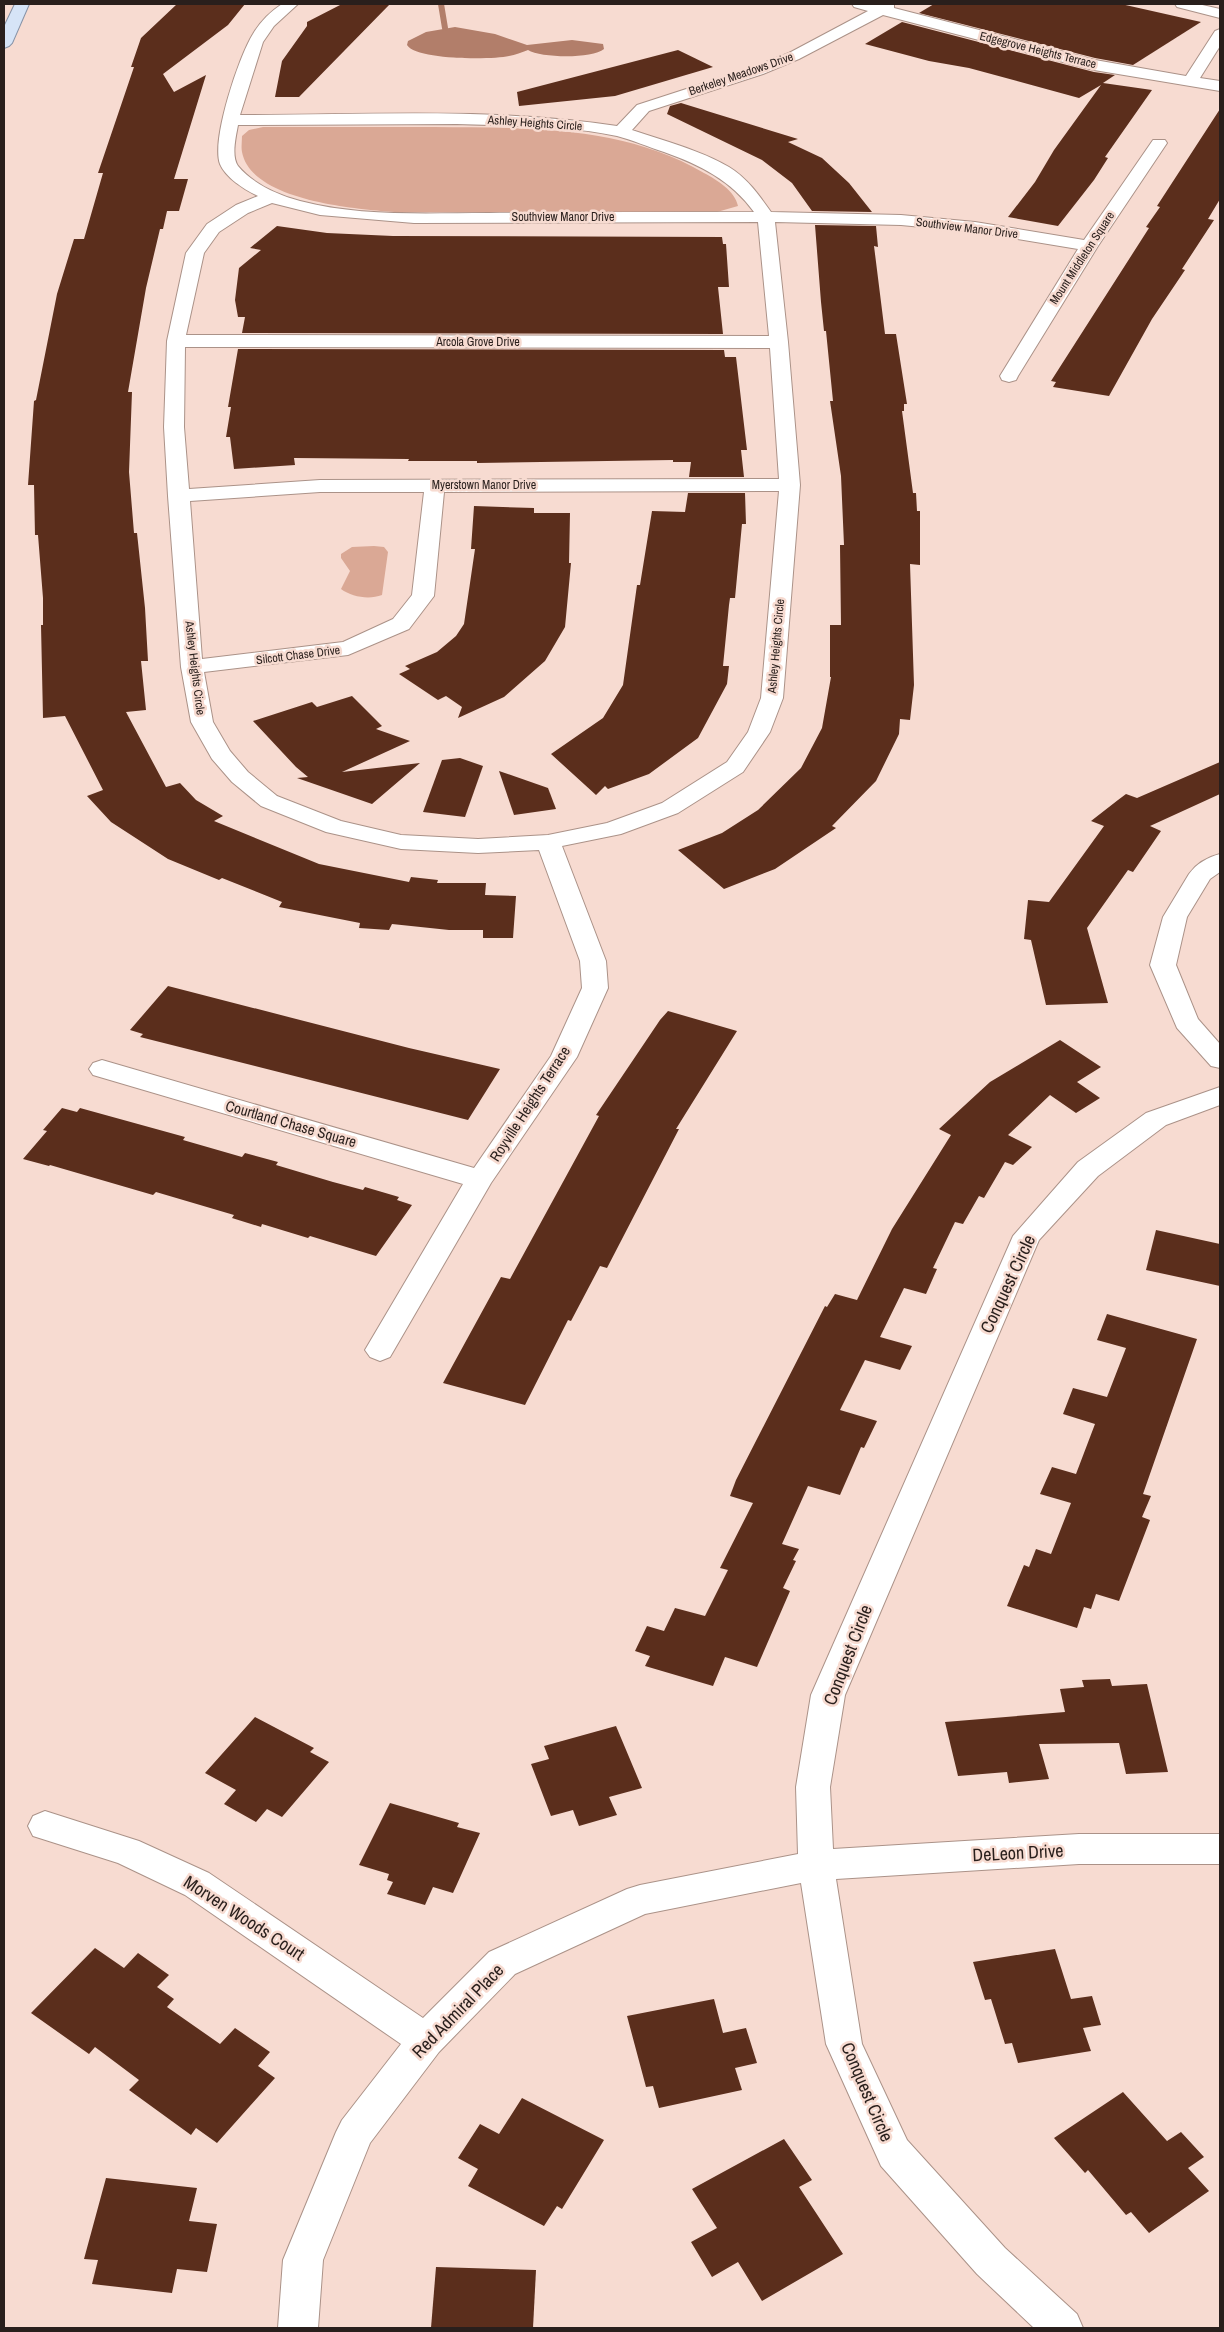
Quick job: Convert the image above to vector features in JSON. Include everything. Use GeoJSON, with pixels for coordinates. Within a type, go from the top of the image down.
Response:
{"type":"FeatureCollection","features":[{"type":"Feature","properties":{"kind":"main road"},"geometry":{"type":"LineString","coordinates":[[4,42],[22,4]]}},
{"type":"Feature","properties":{"kind":"street","name":"Southview Manor Drive"},"geometry":{"type":"LineString","coordinates":[[291,4],[267,23],[257,36],[250,52],[231,120],[227,142],[228,165],[245,181],[270,197],[315,209],[368,216],[414,218],[766,217],[901,220],[975,227],[1089,246]]}},
{"type":"Feature","properties":{"kind":"street","name":"Edgegrove Heights Terrace"},"geometry":{"type":"LineString","coordinates":[[859,4],[886,7],[1094,65],[1220,86]]}},
{"type":"Feature","properties":{"kind":"street"},"geometry":{"type":"LineString","coordinates":[[1182,4],[1220,14]]}},
{"type":"Feature","properties":{"kind":"street","name":"Berkeley Meadows Drive"},"geometry":{"type":"LineString","coordinates":[[621,132],[643,108],[758,71],[794,56],[886,7]]}},
{"type":"Feature","properties":{"kind":"street"},"geometry":{"type":"LineString","coordinates":[[1190,81],[1220,34]]}},
{"type":"Feature","properties":{"kind":"street","name":"Ashley Heights Circle"},"geometry":{"type":"LineString","coordinates":[[231,120],[514,120],[563,123],[621,132],[691,156],[723,172],[743,187],[766,217],[779,342],[790,485],[772,698],[759,732],[735,767],[670,808],[613,829],[548,842],[478,846],[400,842],[334,827],[269,801],[233,769],[220,754],[202,722],[192,667],[174,427],[176,341],[195,253],[213,228],[242,209],[270,197]]}},
{"type":"Feature","properties":{"kind":"street","name":"Mount Middleton Square"},"geometry":{"type":"LineString","coordinates":[[1008,376],[1089,246],[1159,143]]}},
{"type":"Feature","properties":{"kind":"street","name":"Arcola Grove Drive"},"geometry":{"type":"LineString","coordinates":[[176,341],[779,342]]}},
{"type":"Feature","properties":{"kind":"street","name":"Silcott Chase Drive"},"geometry":{"type":"LineString","coordinates":[[192,667],[272,659],[348,648],[401,624],[423,596],[435,485]]}},
{"type":"Feature","properties":{"kind":"street","name":"Myerstown Manor Drive"},"geometry":{"type":"LineString","coordinates":[[178,496],[320,486],[790,485]]}},
{"type":"Feature","properties":{"kind":"street","name":"Royville Heights Terrace"},"geometry":{"type":"LineString","coordinates":[[380,1350],[480,1179],[564,1057],[595,988],[593,961],[548,842]]}},
{"type":"Feature","properties":{"kind":"street"},"geometry":{"type":"LineString","coordinates":[[1220,861],[1201,874],[1175,917],[1163,965],[1186,1022],[1220,1060]]}},
{"type":"Feature","properties":{"kind":"street","name":"Courtland Chase Square"},"geometry":{"type":"LineString","coordinates":[[102,1069],[480,1179]]}},
{"type":"Feature","properties":{"kind":"street","name":"Conquest Circle"},"geometry":{"type":"LineString","coordinates":[[1063,2328],[991,2261],[894,2153],[844,2044],[816,1865],[813,1787],[828,1695],[1027,1236],[1088,1170],[1156,1119],[1220,1096]]}},
{"type":"Feature","properties":{"kind":"street","name":"Morven Woods Court"},"geometry":{"type":"LineString","coordinates":[[46,1826],[127,1851],[197,1884],[426,2040]]}},
{"type":"Feature","properties":{"kind":"street","name":"DeLeon Drive"},"geometry":{"type":"LineString","coordinates":[[816,1865],[1079,1849],[1220,1848]]}},
{"type":"Feature","properties":{"kind":"street","name":"Red Admiral Place"},"geometry":{"type":"LineString","coordinates":[[298,2328],[303,2260],[355,2132],[426,2040],[502,1963],[640,1900],[816,1865]]}},
{"type":"Feature","properties":{"kind":"shaded area"},"geometry":{"type":"Polygon","coordinates":[[[455,27],[495,34],[527,45],[572,40],[603,44],[604,49],[578,56],[544,55],[528,50],[500,57],[455,58],[424,54],[413,50],[407,45],[408,41],[426,32],[455,27]]]}},
{"type":"Feature","properties":{"kind":"shaded area"},"geometry":{"type":"Polygon","coordinates":[[[263,127],[503,128],[573,132],[640,146],[673,157],[720,183],[733,196],[738,206],[717,212],[395,212],[332,205],[284,192],[264,182],[250,169],[242,152],[242,136],[249,130],[263,127]]]}},
{"type":"Feature","properties":{"kind":"shaded area"},"geometry":{"type":"Polygon","coordinates":[[[352,547],[384,547],[388,552],[382,595],[377,597],[361,597],[341,589],[350,571],[341,558],[341,554],[352,547]]]}},
{"type":"Feature","properties":{"kind":"building"},"geometry":{"type":"Polygon","coordinates":[[[177,4],[245,4],[228,25],[163,74],[174,92],[206,75],[174,179],[188,179],[179,211],[167,211],[163,229],[160,229],[146,288],[128,392],[132,392],[129,472],[134,533],[137,533],[145,608],[148,661],[141,661],[146,710],[126,712],[166,787],[180,783],[196,800],[223,816],[214,821],[319,864],[409,882],[411,877],[438,880],[437,883],[486,883],[485,895],[516,896],[513,938],[483,938],[483,930],[449,930],[392,924],[389,930],[359,928],[360,923],[279,907],[282,902],[222,878],[219,880],[168,859],[111,822],[87,796],[103,790],[65,716],[43,718],[41,625],[43,625],[43,598],[38,535],[35,535],[34,485],[28,485],[34,401],[36,400],[57,294],[74,239],[84,239],[103,173],[98,173],[134,67],[131,67],[141,38],[177,4]]]}},
{"type":"Feature","properties":{"kind":"building"},"geometry":{"type":"Polygon","coordinates":[[[342,4],[390,4],[299,97],[275,97],[282,61],[307,26],[307,22],[342,4]]]}},
{"type":"Feature","properties":{"kind":"building"},"geometry":{"type":"Polygon","coordinates":[[[934,4],[1121,4],[1201,22],[1133,65],[1095,58],[919,13],[934,4]]]}},
{"type":"Feature","properties":{"kind":"building"},"geometry":{"type":"Polygon","coordinates":[[[902,22],[1094,72],[1115,75],[1103,83],[1152,90],[1105,157],[1108,158],[1094,180],[1058,226],[1008,217],[1035,182],[1054,150],[1101,85],[1079,98],[969,68],[929,61],[865,44],[902,22]]]}},
{"type":"Feature","properties":{"kind":"building"},"geometry":{"type":"Polygon","coordinates":[[[678,50],[713,67],[615,96],[519,106],[517,92],[678,50]]]}},
{"type":"Feature","properties":{"kind":"building"},"geometry":{"type":"Polygon","coordinates":[[[681,103],[798,139],[788,142],[822,158],[849,183],[872,212],[812,211],[792,183],[762,160],[667,114],[670,106],[681,103]]]}},
{"type":"Feature","properties":{"kind":"building"},"geometry":{"type":"Polygon","coordinates":[[[1220,109],[1220,199],[1208,219],[1214,220],[1182,269],[1185,270],[1152,319],[1109,396],[1053,387],[1056,382],[1051,381],[1149,228],[1146,227],[1160,207],[1157,206],[1220,109]]]}},
{"type":"Feature","properties":{"kind":"building"},"geometry":{"type":"Polygon","coordinates":[[[815,225],[876,226],[878,247],[874,246],[885,334],[896,334],[907,404],[904,404],[904,411],[902,411],[913,493],[916,493],[917,511],[920,511],[920,565],[910,564],[914,685],[910,720],[900,719],[899,734],[876,781],[832,826],[836,828],[775,869],[724,889],[678,850],[722,833],[758,810],[801,768],[822,728],[831,677],[830,625],[841,625],[840,545],[844,545],[841,476],[830,401],[833,401],[821,302],[815,225]]]}},
{"type":"Feature","properties":{"kind":"building"},"geometry":{"type":"Polygon","coordinates":[[[277,226],[327,233],[393,236],[722,237],[723,244],[726,244],[729,287],[718,287],[723,334],[242,333],[245,317],[238,317],[235,300],[239,268],[261,250],[250,248],[277,226]]]}},
{"type":"Feature","properties":{"kind":"building"},"geometry":{"type":"Polygon","coordinates":[[[238,349],[724,350],[725,357],[736,357],[747,450],[741,450],[744,477],[689,477],[691,462],[673,462],[673,460],[477,463],[477,461],[408,461],[409,459],[294,458],[295,465],[234,469],[230,437],[226,437],[231,407],[228,407],[238,349]]]}},
{"type":"Feature","properties":{"kind":"building"},"geometry":{"type":"Polygon","coordinates":[[[688,493],[745,493],[746,524],[742,524],[735,598],[730,598],[723,666],[729,666],[727,684],[698,738],[649,774],[608,789],[605,786],[596,795],[551,754],[603,718],[623,685],[637,585],[640,585],[652,511],[685,512],[688,493]]]}},
{"type":"Feature","properties":{"kind":"building"},"geometry":{"type":"Polygon","coordinates":[[[474,506],[534,508],[534,513],[570,513],[569,563],[571,563],[565,627],[545,661],[504,697],[458,718],[462,707],[446,696],[438,700],[399,674],[410,669],[405,666],[437,652],[456,636],[464,624],[475,549],[471,549],[474,506]]]}},
{"type":"Feature","properties":{"kind":"building"},"geometry":{"type":"Polygon","coordinates":[[[352,696],[382,726],[376,729],[410,741],[342,772],[420,763],[372,804],[297,778],[308,777],[296,767],[253,721],[312,702],[317,707],[352,696]]]}},
{"type":"Feature","properties":{"kind":"building"},"geometry":{"type":"Polygon","coordinates":[[[460,758],[483,766],[465,817],[423,812],[442,760],[460,758]]]}},
{"type":"Feature","properties":{"kind":"building"},"geometry":{"type":"Polygon","coordinates":[[[1220,762],[1220,794],[1150,826],[1161,831],[1133,872],[1128,870],[1087,928],[1108,1003],[1046,1005],[1031,940],[1024,939],[1028,900],[1049,902],[1104,826],[1091,821],[1126,794],[1137,798],[1220,762]]]}},
{"type":"Feature","properties":{"kind":"building"},"geometry":{"type":"Polygon","coordinates":[[[499,771],[548,788],[556,809],[514,815],[499,771]]]}},
{"type":"Feature","properties":{"kind":"building"},"geometry":{"type":"Polygon","coordinates":[[[168,986],[409,1048],[500,1069],[468,1120],[140,1037],[143,1034],[130,1030],[168,986]]]}},
{"type":"Feature","properties":{"kind":"building"},"geometry":{"type":"Polygon","coordinates":[[[668,1011],[737,1031],[676,1129],[679,1129],[607,1268],[600,1266],[571,1321],[568,1320],[525,1405],[443,1383],[501,1277],[510,1279],[599,1116],[596,1115],[668,1011]]]}},
{"type":"Feature","properties":{"kind":"building"},"geometry":{"type":"Polygon","coordinates":[[[1060,1040],[1101,1067],[1077,1082],[1100,1098],[1076,1113],[1050,1095],[1008,1135],[1032,1147],[1013,1165],[1005,1162],[984,1198],[979,1196],[963,1224],[955,1222],[933,1268],[937,1269],[926,1294],[904,1288],[880,1337],[912,1346],[900,1370],[865,1360],[840,1410],[877,1421],[864,1448],[861,1447],[840,1495],[808,1486],[782,1544],[799,1549],[793,1560],[796,1561],[783,1588],[790,1591],[757,1667],[725,1657],[713,1686],[645,1666],[650,1656],[635,1651],[647,1626],[664,1631],[675,1608],[705,1616],[728,1570],[720,1568],[753,1503],[730,1496],[736,1480],[825,1306],[827,1307],[835,1294],[857,1300],[892,1229],[951,1135],[939,1129],[990,1082],[1060,1040]]]}},
{"type":"Feature","properties":{"kind":"building"},"geometry":{"type":"Polygon","coordinates":[[[62,1108],[77,1112],[80,1108],[185,1137],[183,1140],[242,1157],[245,1153],[278,1162],[276,1165],[333,1182],[363,1190],[365,1187],[399,1197],[397,1200],[412,1205],[376,1256],[310,1236],[308,1238],[262,1224],[261,1227],[232,1218],[234,1215],[156,1192],[153,1195],[23,1159],[47,1131],[43,1130],[62,1108]]]}},
{"type":"Feature","properties":{"kind":"building"},"geometry":{"type":"Polygon","coordinates":[[[1156,1230],[1220,1244],[1220,1286],[1146,1270],[1156,1230]]]}},
{"type":"Feature","properties":{"kind":"building"},"geometry":{"type":"Polygon","coordinates":[[[1107,1314],[1197,1339],[1143,1494],[1151,1496],[1142,1517],[1150,1520],[1119,1601],[1096,1594],[1091,1609],[1084,1607],[1077,1628],[1007,1606],[1024,1565],[1029,1567],[1036,1549],[1051,1554],[1071,1503],[1040,1494],[1052,1467],[1076,1474],[1095,1424],[1063,1414],[1073,1388],[1107,1397],[1126,1348],[1097,1340],[1107,1314]]]}},
{"type":"Feature","properties":{"kind":"building"},"geometry":{"type":"Polygon","coordinates":[[[1110,1679],[1112,1686],[1147,1684],[1168,1772],[1126,1774],[1119,1743],[1039,1744],[1049,1779],[1009,1783],[1007,1772],[958,1776],[945,1722],[1065,1712],[1060,1689],[1084,1687],[1082,1680],[1110,1679]]]}},
{"type":"Feature","properties":{"kind":"building"},"geometry":{"type":"Polygon","coordinates":[[[255,1717],[314,1748],[310,1752],[329,1762],[282,1817],[267,1809],[256,1822],[224,1804],[236,1790],[205,1773],[255,1717]]]}},
{"type":"Feature","properties":{"kind":"building"},"geometry":{"type":"Polygon","coordinates":[[[616,1726],[642,1788],[609,1797],[617,1815],[579,1826],[573,1810],[551,1816],[531,1764],[549,1759],[544,1746],[616,1726]]]}},
{"type":"Feature","properties":{"kind":"building"},"geometry":{"type":"Polygon","coordinates":[[[390,1803],[459,1823],[457,1827],[480,1833],[453,1893],[433,1887],[425,1905],[387,1894],[393,1882],[387,1880],[389,1874],[359,1865],[390,1803]]]}},
{"type":"Feature","properties":{"kind":"building"},"geometry":{"type":"Polygon","coordinates":[[[95,1948],[124,1968],[138,1953],[169,1975],[157,1987],[174,1999],[167,2007],[220,2044],[235,2028],[270,2052],[258,2066],[275,2078],[217,2143],[196,2128],[191,2135],[129,2090],[139,2080],[95,2047],[89,2054],[31,2013],[95,1948]]]}},
{"type":"Feature","properties":{"kind":"building"},"geometry":{"type":"Polygon","coordinates":[[[1055,1949],[1071,1999],[1092,1996],[1101,2025],[1083,2028],[1091,2051],[1018,2063],[1012,2043],[1005,2044],[991,1999],[985,2000],[973,1962],[1055,1949]]]}},
{"type":"Feature","properties":{"kind":"building"},"geometry":{"type":"Polygon","coordinates":[[[714,1999],[723,2033],[746,2028],[757,2063],[735,2068],[742,2090],[659,2108],[653,2086],[646,2087],[627,2016],[714,1999]]]}},
{"type":"Feature","properties":{"kind":"building"},"geometry":{"type":"Polygon","coordinates":[[[1123,2092],[1167,2141],[1181,2132],[1204,2157],[1188,2168],[1209,2191],[1149,2233],[1131,2212],[1126,2215],[1088,2170],[1085,2173],[1054,2138],[1123,2092]]]}},
{"type":"Feature","properties":{"kind":"building"},"geometry":{"type":"Polygon","coordinates":[[[522,2098],[604,2140],[562,2209],[557,2206],[544,2226],[468,2186],[478,2169],[458,2158],[480,2124],[499,2134],[522,2098]]]}},
{"type":"Feature","properties":{"kind":"building"},"geometry":{"type":"Polygon","coordinates":[[[784,2139],[812,2180],[799,2187],[843,2254],[762,2301],[738,2262],[712,2277],[691,2242],[717,2228],[692,2189],[784,2139]]]}},
{"type":"Feature","properties":{"kind":"building"},"geometry":{"type":"Polygon","coordinates":[[[106,2178],[197,2188],[189,2221],[217,2224],[207,2272],[177,2269],[172,2293],[92,2284],[98,2260],[84,2259],[106,2178]]]}},
{"type":"Feature","properties":{"kind":"building"},"geometry":{"type":"Polygon","coordinates":[[[436,2267],[536,2270],[533,2328],[431,2328],[436,2267]]]}},
{"type":"Feature","properties":{"kind":"waterway"},"geometry":{"type":"LineString","coordinates":[[441,4],[445,28]]}}]}
